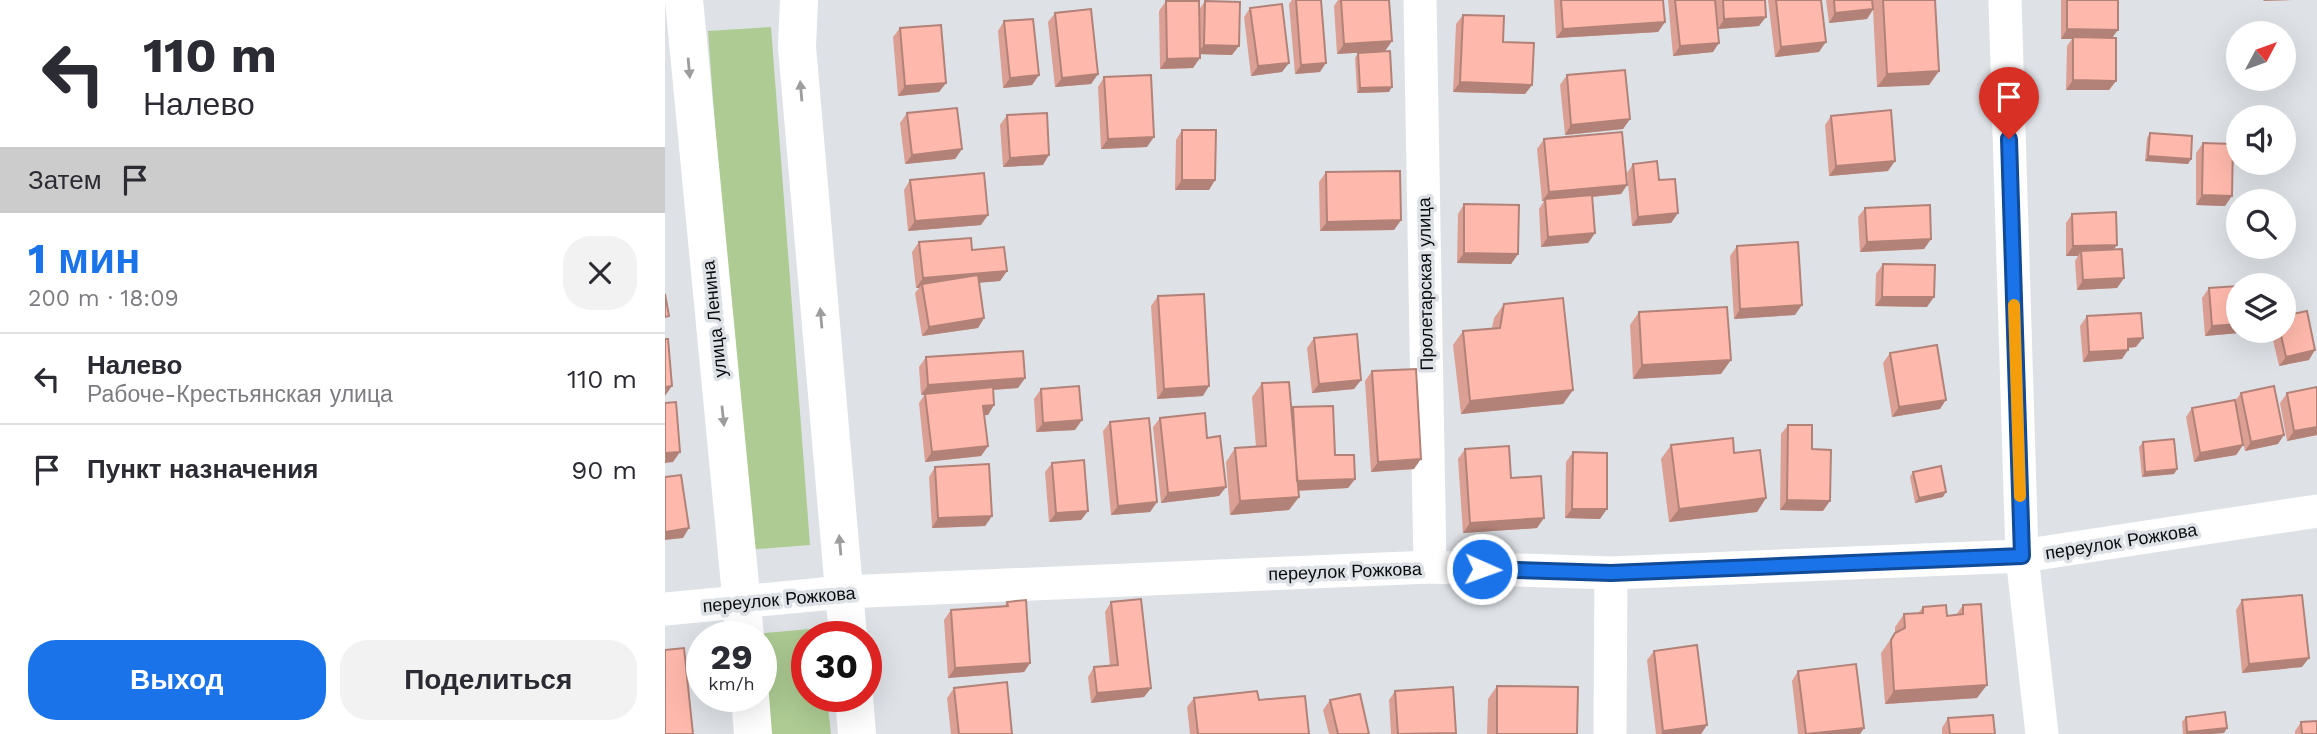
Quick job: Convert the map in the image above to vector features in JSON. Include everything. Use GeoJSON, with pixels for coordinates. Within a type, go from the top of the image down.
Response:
{"type":"FeatureCollection","features":[{"type":"Feature","properties":{"kind":"main road","name":"улица Ленина"},"geometry":{"type":"LineString","coordinates":[[684,0],[743,620]]}},
{"type":"Feature","properties":{"kind":"main road"},"geometry":{"type":"LineString","coordinates":[[799,0],[798,61],[847,621]]}},
{"type":"Feature","properties":{"kind":"main road"},"geometry":{"type":"LineString","coordinates":[[751,712],[753,734]]}},
{"type":"Feature","properties":{"kind":"main road"},"geometry":{"type":"LineString","coordinates":[[855,712],[857,734]]}},
{"type":"Feature","properties":{"kind":"street","name":"Пролетарская улица"},"geometry":{"type":"LineString","coordinates":[[1420,0],[1430,567]]}},
{"type":"Feature","properties":{"kind":"street"},"geometry":{"type":"LineString","coordinates":[[2005,0],[2022,556],[2042,734]]}},
{"type":"Feature","properties":{"kind":"street","name":"переулок Рожкова"},"geometry":{"type":"LineString","coordinates":[[665,609],[743,620],[844,592],[1430,567],[1611,573],[2022,556],[2317,511]]}},
{"type":"Feature","properties":{"kind":"street"},"geometry":{"type":"LineString","coordinates":[[1610,734],[1611,573]]}},
{"type":"Feature","properties":{"kind":"green space"},"geometry":{"type":"Polygon","coordinates":[[[771,27],[810,545],[746,550],[708,31],[771,27]]]}},
{"type":"Feature","properties":{"kind":"green space"},"geometry":{"type":"Polygon","coordinates":[[[791,631],[791,712],[829,712],[831,734],[762,734],[762,712],[777,712],[777,632],[791,631]]]}},
{"type":"Feature","properties":{"kind":"building"},"geometry":{"type":"Polygon","coordinates":[[[1296,0],[1321,0],[1326,63],[1301,65],[1296,0]]]}},
{"type":"Feature","properties":{"kind":"building"},"geometry":{"type":"Polygon","coordinates":[[[1341,0],[1389,0],[1392,41],[1344,44],[1341,0]]]}},
{"type":"Feature","properties":{"kind":"building"},"geometry":{"type":"Polygon","coordinates":[[[1561,0],[1663,0],[1665,22],[1563,29],[1561,0]]]}},
{"type":"Feature","properties":{"kind":"building"},"geometry":{"type":"Polygon","coordinates":[[[1675,0],[1715,0],[1719,43],[1680,46],[1675,0]]]}},
{"type":"Feature","properties":{"kind":"building"},"geometry":{"type":"Polygon","coordinates":[[[1723,0],[1765,0],[1766,17],[1724,19],[1723,0]]]}},
{"type":"Feature","properties":{"kind":"building"},"geometry":{"type":"Polygon","coordinates":[[[1776,0],[1821,0],[1826,42],[1781,47],[1776,0]]]}},
{"type":"Feature","properties":{"kind":"building"},"geometry":{"type":"Polygon","coordinates":[[[1834,0],[1872,0],[1873,9],[1835,13],[1834,0]]]}},
{"type":"Feature","properties":{"kind":"building"},"geometry":{"type":"Polygon","coordinates":[[[1883,0],[1935,0],[1939,71],[1887,74],[1883,0]]]}},
{"type":"Feature","properties":{"kind":"building"},"geometry":{"type":"Polygon","coordinates":[[[2067,0],[2118,0],[2118,30],[2067,29],[2067,0]]]}},
{"type":"Feature","properties":{"kind":"building"},"geometry":{"type":"Polygon","coordinates":[[[1166,1],[1199,1],[1200,58],[1167,59],[1166,1]]]}},
{"type":"Feature","properties":{"kind":"building"},"geometry":{"type":"Polygon","coordinates":[[[1205,1],[1240,2],[1239,46],[1204,45],[1205,1]]]}},
{"type":"Feature","properties":{"kind":"building"},"geometry":{"type":"Polygon","coordinates":[[[1282,4],[1289,63],[1258,66],[1250,8],[1282,4]]]}},
{"type":"Feature","properties":{"kind":"building"},"geometry":{"type":"Polygon","coordinates":[[[1091,9],[1098,74],[1062,78],[1055,13],[1091,9]]]}},
{"type":"Feature","properties":{"kind":"building"},"geometry":{"type":"Polygon","coordinates":[[[1463,15],[1504,16],[1503,42],[1534,43],[1532,85],[1460,82],[1463,15]]]}},
{"type":"Feature","properties":{"kind":"building"},"geometry":{"type":"Polygon","coordinates":[[[1033,19],[1039,75],[1010,78],[1004,21],[1033,19]]]}},
{"type":"Feature","properties":{"kind":"building"},"geometry":{"type":"Polygon","coordinates":[[[941,25],[946,83],[905,86],[900,28],[941,25]]]}},
{"type":"Feature","properties":{"kind":"building"},"geometry":{"type":"Polygon","coordinates":[[[2073,37],[2116,38],[2116,81],[2073,80],[2073,37]]]}},
{"type":"Feature","properties":{"kind":"building"},"geometry":{"type":"Polygon","coordinates":[[[1390,51],[1392,87],[1360,88],[1358,53],[1390,51]]]}},
{"type":"Feature","properties":{"kind":"building"},"geometry":{"type":"Polygon","coordinates":[[[1625,70],[1630,119],[1571,125],[1567,75],[1625,70]]]}},
{"type":"Feature","properties":{"kind":"building"},"geometry":{"type":"Polygon","coordinates":[[[1151,75],[1154,137],[1108,139],[1104,77],[1151,75]]]}},
{"type":"Feature","properties":{"kind":"building"},"geometry":{"type":"Polygon","coordinates":[[[957,108],[962,149],[912,155],[907,113],[957,108]]]}},
{"type":"Feature","properties":{"kind":"building"},"geometry":{"type":"Polygon","coordinates":[[[1891,110],[1895,161],[1836,166],[1831,116],[1891,110]]]}},
{"type":"Feature","properties":{"kind":"building"},"geometry":{"type":"Polygon","coordinates":[[[1047,113],[1049,155],[1010,158],[1007,115],[1047,113]]]}},
{"type":"Feature","properties":{"kind":"building"},"geometry":{"type":"Polygon","coordinates":[[[1182,130],[1216,130],[1215,180],[1182,180],[1182,130]]]}},
{"type":"Feature","properties":{"kind":"building"},"geometry":{"type":"Polygon","coordinates":[[[1622,132],[1627,185],[1549,192],[1544,139],[1622,132]]]}},
{"type":"Feature","properties":{"kind":"building"},"geometry":{"type":"Polygon","coordinates":[[[2150,133],[2192,136],[2191,159],[2148,156],[2150,133]]]}},
{"type":"Feature","properties":{"kind":"building"},"geometry":{"type":"Polygon","coordinates":[[[2203,143],[2226,144],[2226,175],[2232,175],[2232,189],[2226,189],[2226,196],[2202,195],[2203,143]]]}},
{"type":"Feature","properties":{"kind":"building"},"geometry":{"type":"Polygon","coordinates":[[[1657,161],[1659,180],[1675,179],[1678,213],[1638,217],[1633,164],[1657,161]]]}},
{"type":"Feature","properties":{"kind":"building"},"geometry":{"type":"Polygon","coordinates":[[[1400,171],[1401,220],[1327,222],[1326,172],[1400,171]]]}},
{"type":"Feature","properties":{"kind":"building"},"geometry":{"type":"Polygon","coordinates":[[[984,173],[988,215],[915,221],[910,180],[984,173]]]}},
{"type":"Feature","properties":{"kind":"building"},"geometry":{"type":"Polygon","coordinates":[[[1592,195],[1595,233],[1548,237],[1545,199],[1592,195]]]}},
{"type":"Feature","properties":{"kind":"building"},"geometry":{"type":"Polygon","coordinates":[[[1464,204],[1519,205],[1518,254],[1464,253],[1464,204]]]}},
{"type":"Feature","properties":{"kind":"building"},"geometry":{"type":"Polygon","coordinates":[[[1930,205],[1931,239],[1867,242],[1865,208],[1930,205]]]}},
{"type":"Feature","properties":{"kind":"building"},"geometry":{"type":"Polygon","coordinates":[[[2116,212],[2117,245],[2073,246],[2072,214],[2116,212]]]}},
{"type":"Feature","properties":{"kind":"building"},"geometry":{"type":"Polygon","coordinates":[[[971,238],[972,250],[1004,247],[1007,271],[923,278],[919,242],[971,238]]]}},
{"type":"Feature","properties":{"kind":"building"},"geometry":{"type":"Polygon","coordinates":[[[1798,242],[1802,305],[1740,309],[1737,246],[1798,242]]]}},
{"type":"Feature","properties":{"kind":"building"},"geometry":{"type":"Polygon","coordinates":[[[2122,249],[2124,278],[2083,280],[2081,251],[2122,249]]]}},
{"type":"Feature","properties":{"kind":"building"},"geometry":{"type":"Polygon","coordinates":[[[1883,264],[1935,265],[1934,297],[1882,297],[1883,264]]]}},
{"type":"Feature","properties":{"kind":"building"},"geometry":{"type":"Polygon","coordinates":[[[978,275],[984,318],[929,327],[922,284],[978,275]]]}},
{"type":"Feature","properties":{"kind":"building"},"geometry":{"type":"Polygon","coordinates":[[[2226,287],[2226,325],[2212,326],[2209,288],[2226,287]]]}},
{"type":"Feature","properties":{"kind":"building"},"geometry":{"type":"Polygon","coordinates":[[[665,294],[669,316],[665,317],[665,294]]]}},
{"type":"Feature","properties":{"kind":"building"},"geometry":{"type":"Polygon","coordinates":[[[1204,294],[1209,386],[1164,389],[1158,296],[1204,294]]]}},
{"type":"Feature","properties":{"kind":"building"},"geometry":{"type":"Polygon","coordinates":[[[1563,298],[1573,390],[1470,401],[1463,331],[1500,328],[1504,304],[1563,298]]]}},
{"type":"Feature","properties":{"kind":"building"},"geometry":{"type":"Polygon","coordinates":[[[1727,307],[1731,360],[1642,365],[1639,312],[1727,307]]]}},
{"type":"Feature","properties":{"kind":"building"},"geometry":{"type":"Polygon","coordinates":[[[2307,311],[2315,350],[2286,357],[2283,343],[2296,343],[2296,313],[2307,311]]]}},
{"type":"Feature","properties":{"kind":"building"},"geometry":{"type":"Polygon","coordinates":[[[2141,313],[2143,338],[2128,339],[2128,350],[2089,352],[2087,316],[2141,313]]]}},
{"type":"Feature","properties":{"kind":"building"},"geometry":{"type":"Polygon","coordinates":[[[1357,334],[1361,380],[1319,384],[1314,338],[1357,334]]]}},
{"type":"Feature","properties":{"kind":"building"},"geometry":{"type":"Polygon","coordinates":[[[665,339],[668,339],[672,386],[665,387],[665,339]]]}},
{"type":"Feature","properties":{"kind":"building"},"geometry":{"type":"Polygon","coordinates":[[[1937,345],[1946,400],[1899,407],[1890,353],[1937,345]]]}},
{"type":"Feature","properties":{"kind":"building"},"geometry":{"type":"Polygon","coordinates":[[[1023,351],[1025,378],[928,385],[926,357],[1023,351]]]}},
{"type":"Feature","properties":{"kind":"building"},"geometry":{"type":"Polygon","coordinates":[[[1416,369],[1421,459],[1378,462],[1372,371],[1416,369]]]}},
{"type":"Feature","properties":{"kind":"building"},"geometry":{"type":"Polygon","coordinates":[[[1289,382],[1299,497],[1240,501],[1235,448],[1266,446],[1262,383],[1289,382]]]}},
{"type":"Feature","properties":{"kind":"building"},"geometry":{"type":"Polygon","coordinates":[[[1079,386],[1082,420],[1043,423],[1041,389],[1079,386]]]}},
{"type":"Feature","properties":{"kind":"building"},"geometry":{"type":"Polygon","coordinates":[[[2274,386],[2284,435],[2251,442],[2241,393],[2274,386]]]}},
{"type":"Feature","properties":{"kind":"building"},"geometry":{"type":"Polygon","coordinates":[[[993,387],[994,405],[983,406],[988,446],[932,452],[925,394],[993,387]]]}},
{"type":"Feature","properties":{"kind":"building"},"geometry":{"type":"Polygon","coordinates":[[[2317,387],[2317,427],[2294,431],[2287,393],[2317,387]]]}},
{"type":"Feature","properties":{"kind":"building"},"geometry":{"type":"Polygon","coordinates":[[[2235,400],[2243,445],[2200,453],[2192,408],[2235,400]]]}},
{"type":"Feature","properties":{"kind":"building"},"geometry":{"type":"Polygon","coordinates":[[[676,402],[680,452],[665,453],[665,403],[676,402]]]}},
{"type":"Feature","properties":{"kind":"building"},"geometry":{"type":"Polygon","coordinates":[[[1333,406],[1335,455],[1354,455],[1355,479],[1297,481],[1293,407],[1333,406]]]}},
{"type":"Feature","properties":{"kind":"building"},"geometry":{"type":"Polygon","coordinates":[[[1205,413],[1207,438],[1220,436],[1226,487],[1168,493],[1160,418],[1205,413]]]}},
{"type":"Feature","properties":{"kind":"building"},"geometry":{"type":"Polygon","coordinates":[[[1149,418],[1157,502],[1118,506],[1110,422],[1149,418]]]}},
{"type":"Feature","properties":{"kind":"building"},"geometry":{"type":"Polygon","coordinates":[[[1788,425],[1812,425],[1812,449],[1831,450],[1830,501],[1787,500],[1788,425]]]}},
{"type":"Feature","properties":{"kind":"building"},"geometry":{"type":"Polygon","coordinates":[[[1733,438],[1734,453],[1760,450],[1766,498],[1679,509],[1671,445],[1733,438]]]}},
{"type":"Feature","properties":{"kind":"building"},"geometry":{"type":"Polygon","coordinates":[[[2174,439],[2177,469],[2145,472],[2143,442],[2174,439]]]}},
{"type":"Feature","properties":{"kind":"building"},"geometry":{"type":"Polygon","coordinates":[[[1509,446],[1511,478],[1541,476],[1544,518],[1470,523],[1465,449],[1509,446]]]}},
{"type":"Feature","properties":{"kind":"building"},"geometry":{"type":"Polygon","coordinates":[[[1573,452],[1607,453],[1607,509],[1572,509],[1573,452]]]}},
{"type":"Feature","properties":{"kind":"building"},"geometry":{"type":"Polygon","coordinates":[[[1084,460],[1088,511],[1056,513],[1052,463],[1084,460]]]}},
{"type":"Feature","properties":{"kind":"building"},"geometry":{"type":"Polygon","coordinates":[[[989,464],[992,516],[938,518],[935,467],[989,464]]]}},
{"type":"Feature","properties":{"kind":"building"},"geometry":{"type":"Polygon","coordinates":[[[1941,466],[1946,492],[1919,498],[1913,472],[1941,466]]]}},
{"type":"Feature","properties":{"kind":"building"},"geometry":{"type":"Polygon","coordinates":[[[681,475],[689,528],[665,532],[665,477],[681,475]]]}},
{"type":"Feature","properties":{"kind":"building"},"geometry":{"type":"Polygon","coordinates":[[[2302,595],[2309,658],[2249,664],[2242,600],[2302,595]]]}},
{"type":"Feature","properties":{"kind":"building"},"geometry":{"type":"Polygon","coordinates":[[[1141,599],[1151,688],[1097,693],[1094,667],[1118,665],[1111,602],[1141,599]]]}},
{"type":"Feature","properties":{"kind":"building"},"geometry":{"type":"Polygon","coordinates":[[[1026,600],[1030,663],[955,668],[951,610],[1008,606],[1007,602],[1026,600]]]}},
{"type":"Feature","properties":{"kind":"building"},"geometry":{"type":"Polygon","coordinates":[[[1981,604],[1987,685],[1894,691],[1891,640],[1895,633],[1905,628],[1904,614],[1923,613],[1923,607],[1946,605],[1947,616],[1963,614],[1963,605],[1981,604]]]}},
{"type":"Feature","properties":{"kind":"building"},"geometry":{"type":"Polygon","coordinates":[[[1697,645],[1707,725],[1663,731],[1654,651],[1697,645]]]}},
{"type":"Feature","properties":{"kind":"building"},"geometry":{"type":"Polygon","coordinates":[[[684,648],[686,712],[691,712],[693,734],[665,734],[665,650],[684,648]]]}},
{"type":"Feature","properties":{"kind":"building"},"geometry":{"type":"Polygon","coordinates":[[[1856,664],[1864,728],[1806,734],[1798,671],[1856,664]]]}},
{"type":"Feature","properties":{"kind":"building"},"geometry":{"type":"Polygon","coordinates":[[[1007,682],[1012,734],[959,734],[954,688],[1007,682]]]}},
{"type":"Feature","properties":{"kind":"building"},"geometry":{"type":"Polygon","coordinates":[[[1497,686],[1578,687],[1577,734],[1497,734],[1497,686]]]}},
{"type":"Feature","properties":{"kind":"building"},"geometry":{"type":"Polygon","coordinates":[[[1453,687],[1456,733],[1398,734],[1395,691],[1453,687]]]}},
{"type":"Feature","properties":{"kind":"building"},"geometry":{"type":"Polygon","coordinates":[[[1257,691],[1259,700],[1305,696],[1309,734],[1198,734],[1194,698],[1257,691]]]}},
{"type":"Feature","properties":{"kind":"building"},"geometry":{"type":"Polygon","coordinates":[[[1360,694],[1369,734],[1338,734],[1330,700],[1360,694]]]}},
{"type":"Feature","properties":{"kind":"building"},"geometry":{"type":"Polygon","coordinates":[[[2225,712],[2227,728],[2187,732],[2186,717],[2225,712]]]}},
{"type":"Feature","properties":{"kind":"building"},"geometry":{"type":"Polygon","coordinates":[[[1993,715],[1995,734],[1950,734],[1948,718],[1993,715]]]}},
{"type":"Feature","properties":{"kind":"building"},"geometry":{"type":"Polygon","coordinates":[[[2317,721],[2317,734],[2302,734],[2301,722],[2317,721]]]}},
{"type":"Feature","properties":{"kind":"slow traffic"},"geometry":{"type":"LineString","coordinates":[[2014,305],[2020,496]]}},
{"type":"Feature","properties":{"kind":"route"},"geometry":{"type":"LineString","coordinates":[[1482,569],[1611,573],[2022,556],[2009,139]]}}]}
